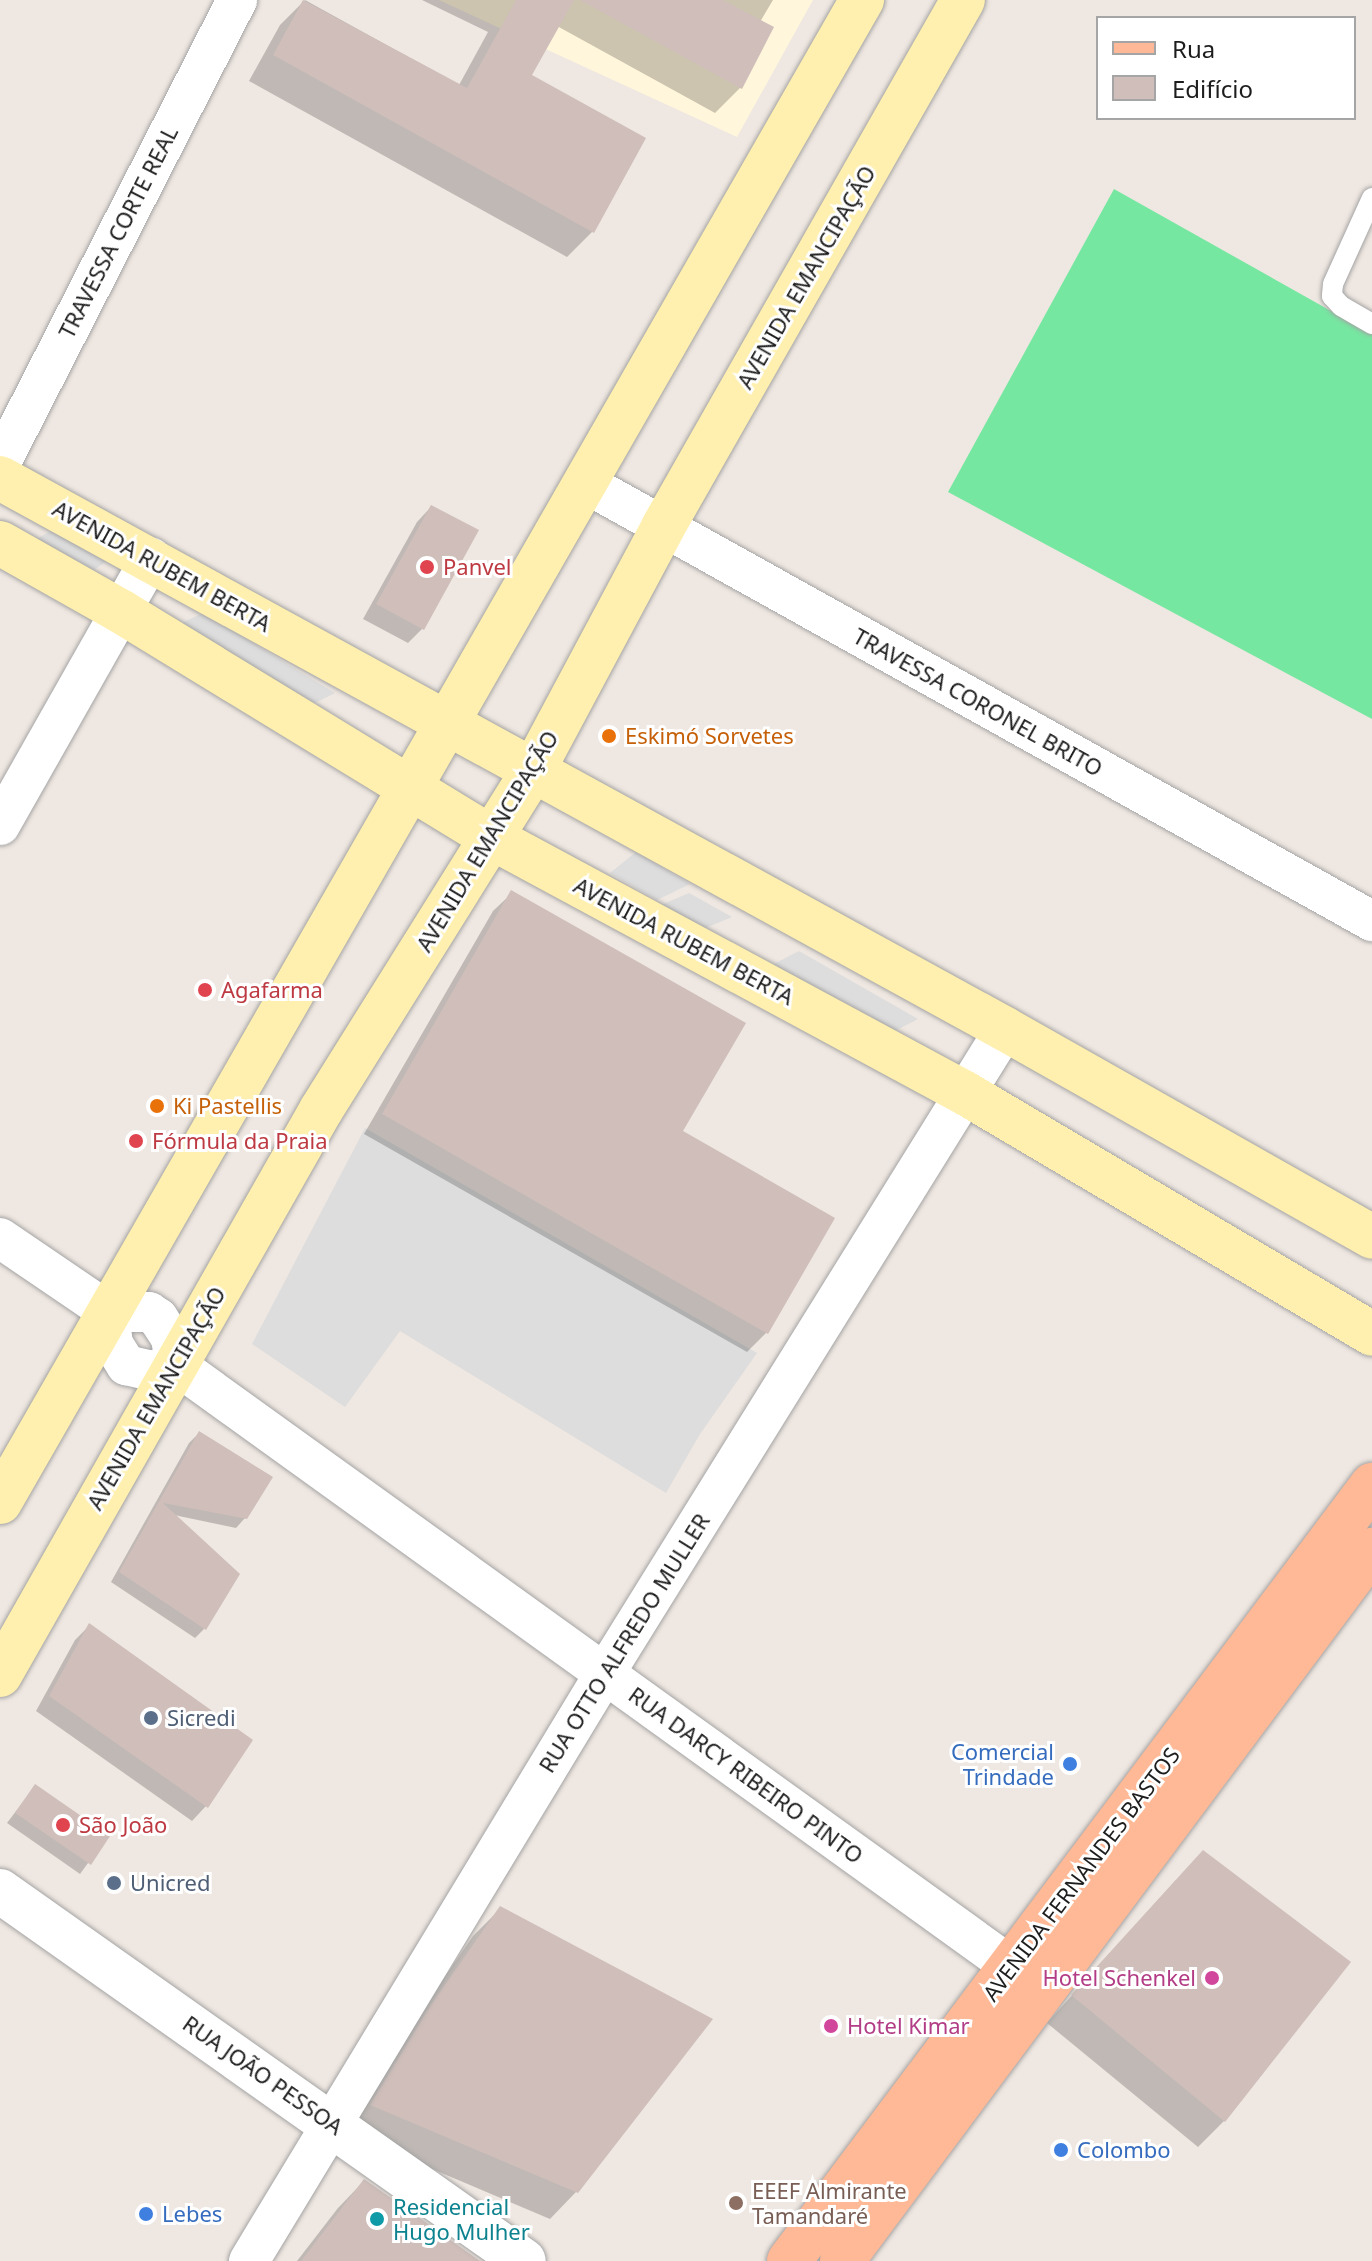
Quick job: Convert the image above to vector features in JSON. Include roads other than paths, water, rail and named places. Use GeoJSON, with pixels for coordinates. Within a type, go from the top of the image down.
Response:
{"type":"FeatureCollection","features":[{"type":"Feature","properties":{"kind":"main road"},"geometry":{"type":"LineString","coordinates":[[0,1502],[862,0]]}},
{"type":"Feature","properties":{"kind":"main road","name":"AVENIDA EMANCIPAÇÃO"},"geometry":{"type":"LineString","coordinates":[[0,1675],[321,1110],[534,769],[663,527],[963,0]]}},
{"type":"Feature","properties":{"kind":"main road","name":"AVENIDA RUBEM BERTA"},"geometry":{"type":"LineString","coordinates":[[0,478],[151,558],[1005,1029],[1372,1237]]}},
{"type":"Feature","properties":{"kind":"main road","name":"AVENIDA RUBEM BERTA"},"geometry":{"type":"LineString","coordinates":[[0,543],[122,612],[492,838],[965,1093],[1372,1334]]}},
{"type":"Feature","properties":{"kind":"main road","name":"AVENIDA FERNANDES BASTOS"},"geometry":{"type":"LineString","coordinates":[[842,2261],[1027,1978],[1372,1485]]}},
{"type":"Feature","properties":{"kind":"main road","name":"AVENIDA FERNANDES BASTOS"},"geometry":{"type":"LineString","coordinates":[[789,2261],[1027,1978],[1372,1550]]}},
{"type":"Feature","properties":{"kind":"street","name":"TRAVESSA CORTE REAL"},"geometry":{"type":"LineString","coordinates":[[0,464],[237,0]]}},
{"type":"Feature","properties":{"kind":"street","name":"TRAVESSA CORONEL BRITO"},"geometry":{"type":"LineString","coordinates":[[585,483],[1372,921]]}},
{"type":"Feature","properties":{"kind":"street"},"geometry":{"type":"LineString","coordinates":[[0,825],[151,558]]}},
{"type":"Feature","properties":{"kind":"street","name":"RUA OTTO ALFREDO MULLER"},"geometry":{"type":"LineString","coordinates":[[249,2261],[605,1673],[1005,1029]]}},
{"type":"Feature","properties":{"kind":"street"},"geometry":{"type":"LineString","coordinates":[[0,1238],[109,1312],[149,1312],[158,1318],[171,1338],[175,1364]]}},
{"type":"Feature","properties":{"kind":"street","name":"RUA DARCY RIBEIRO PINTO"},"geometry":{"type":"LineString","coordinates":[[175,1364],[1027,1978]]}},
{"type":"Feature","properties":{"kind":"street","name":"RUA JOÃO PESSOA"},"geometry":{"type":"LineString","coordinates":[[0,1891],[524,2261]]}},
{"type":"Feature","properties":{"kind":"lane"},"geometry":{"type":"LineString","coordinates":[[1372,198],[1365,232],[1333,284],[1332,296],[1341,306],[1372,324]]}},
{"type":"Feature","properties":{"kind":"place","name":"Panvel"},"geometry":{"type":"Point","coordinates":[427,567]}},
{"type":"Feature","properties":{"kind":"place","name":"Eskimó Sorvetes"},"geometry":{"type":"Point","coordinates":[609,736]}},
{"type":"Feature","properties":{"kind":"place","name":"Agafarma"},"geometry":{"type":"Point","coordinates":[205,990]}},
{"type":"Feature","properties":{"kind":"place","name":"Ki Pastellis"},"geometry":{"type":"Point","coordinates":[157,1106]}},
{"type":"Feature","properties":{"kind":"place","name":"Fórmula da Praia"},"geometry":{"type":"Point","coordinates":[136,1141]}},
{"type":"Feature","properties":{"kind":"place","name":"Sicredi"},"geometry":{"type":"Point","coordinates":[151,1718]}},
{"type":"Feature","properties":{"kind":"place","name":"Comercial Trindade"},"geometry":{"type":"Point","coordinates":[1070,1764]}},
{"type":"Feature","properties":{"kind":"place","name":"São João"},"geometry":{"type":"Point","coordinates":[63,1825]}},
{"type":"Feature","properties":{"kind":"place","name":"Unicred"},"geometry":{"type":"Point","coordinates":[114,1883]}},
{"type":"Feature","properties":{"kind":"place","name":"Hotel Schenkel"},"geometry":{"type":"Point","coordinates":[1212,1978]}},
{"type":"Feature","properties":{"kind":"place","name":"Hotel Kimar"},"geometry":{"type":"Point","coordinates":[831,2026]}},
{"type":"Feature","properties":{"kind":"place","name":"Colombo"},"geometry":{"type":"Point","coordinates":[1061,2150]}},
{"type":"Feature","properties":{"kind":"place","name":"EEEF Almirante Tamandaré"},"geometry":{"type":"Point","coordinates":[736,2203]}},
{"type":"Feature","properties":{"kind":"place","name":"Lebes"},"geometry":{"type":"Point","coordinates":[146,2214]}},
{"type":"Feature","properties":{"kind":"place","name":"Residencial Hugo Mulher"},"geometry":{"type":"Point","coordinates":[377,2219]}}]}
